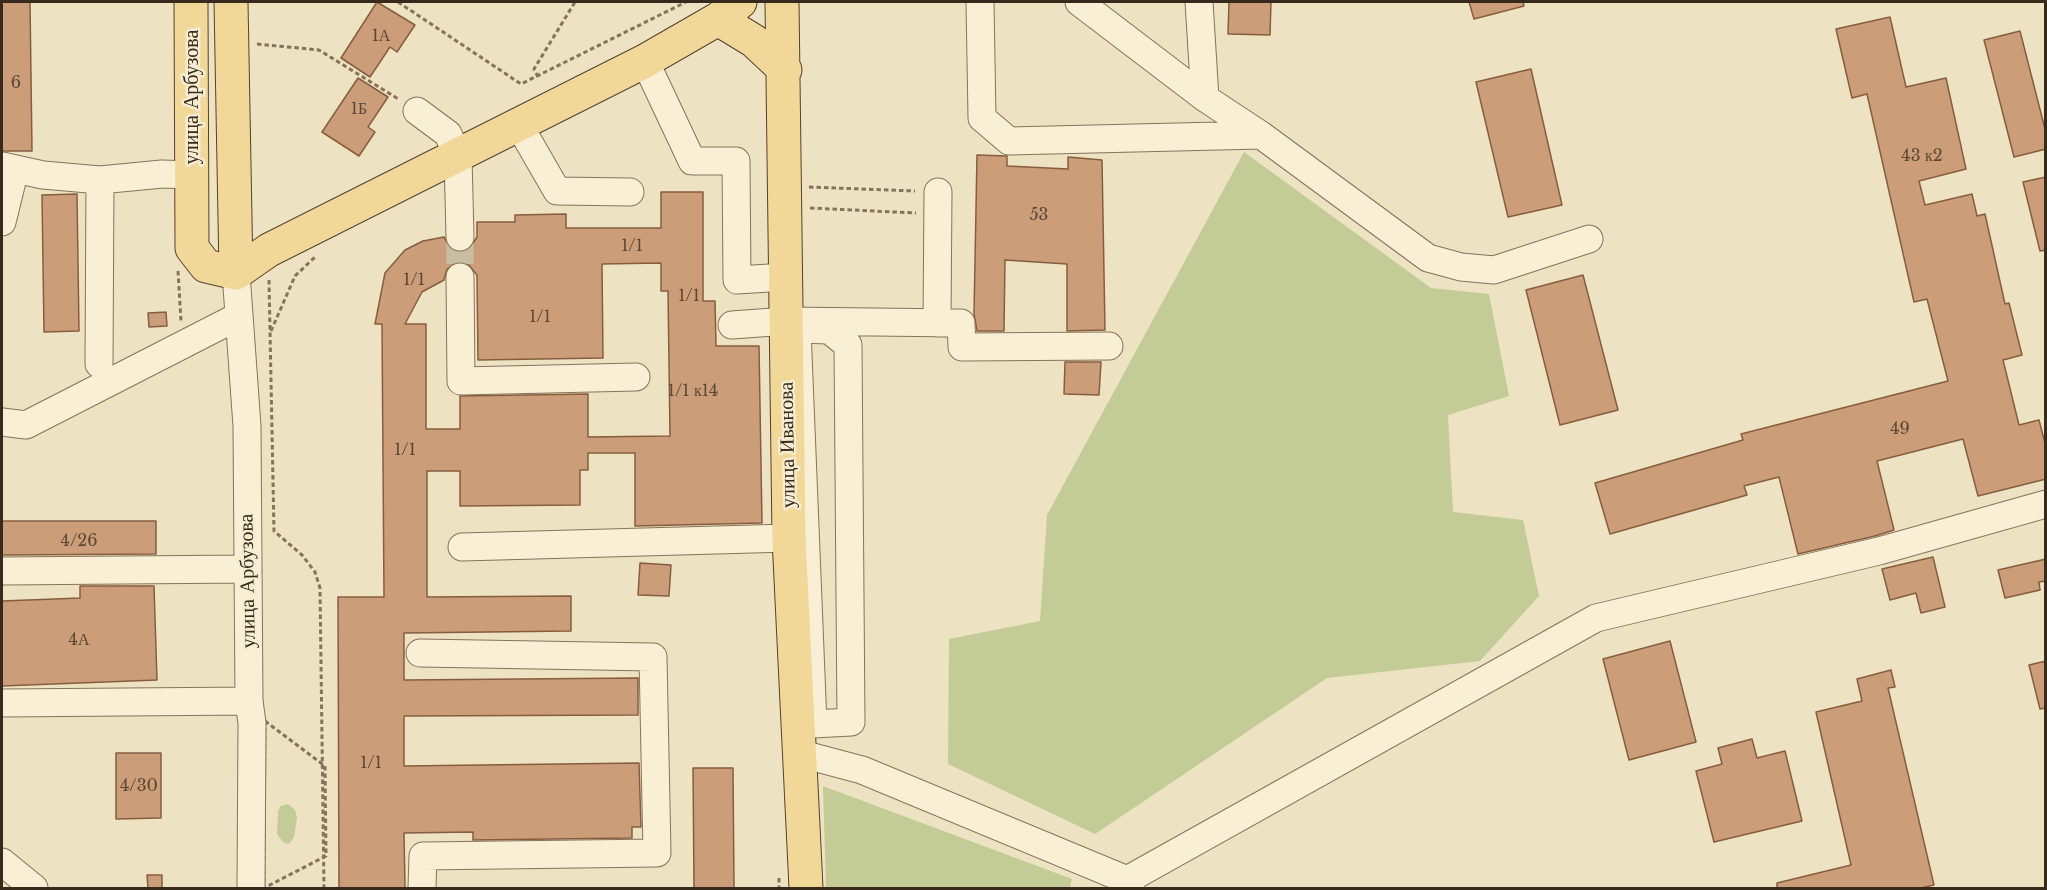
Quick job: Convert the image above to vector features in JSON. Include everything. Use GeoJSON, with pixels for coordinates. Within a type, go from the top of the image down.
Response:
{"type":"FeatureCollection","features":[{"type":"Feature","properties":{"kind":"main road","name":"улица Арбузова"},"geometry":{"type":"LineString","coordinates":[[191,2],[192,248],[206,266],[236,273],[231,2]]}},
{"type":"Feature","properties":{"kind":"main road","name":"улица Иванова"},"geometry":{"type":"LineString","coordinates":[[782,2],[785,70],[789,538],[806,888]]}},
{"type":"Feature","properties":{"kind":"main road"},"geometry":{"type":"LineString","coordinates":[[236,273],[269,250],[645,61],[729,10],[754,41],[785,70]]}},
{"type":"Feature","properties":{"kind":"street"},"geometry":{"type":"LineString","coordinates":[[980,2],[981,118],[1009,141],[1261,135]]}},
{"type":"Feature","properties":{"kind":"street"},"geometry":{"type":"LineString","coordinates":[[1079,2],[1205,98],[1261,135],[1428,258],[1461,267],[1494,270],[1589,239]]}},
{"type":"Feature","properties":{"kind":"street"},"geometry":{"type":"LineString","coordinates":[[1199,2],[1205,98]]}},
{"type":"Feature","properties":{"kind":"street"},"geometry":{"type":"LineString","coordinates":[[645,61],[692,161],[736,161],[737,280],[786,277]]}},
{"type":"Feature","properties":{"kind":"street"},"geometry":{"type":"LineString","coordinates":[[417,111],[448,134],[458,157],[460,237]]}},
{"type":"Feature","properties":{"kind":"street"},"geometry":{"type":"LineString","coordinates":[[519,125],[557,191],[630,192]]}},
{"type":"Feature","properties":{"kind":"street"},"geometry":{"type":"LineString","coordinates":[[2,222],[8,167],[43,175],[100,180],[162,174],[192,175]]}},
{"type":"Feature","properties":{"kind":"street"},"geometry":{"type":"LineString","coordinates":[[99,364],[100,180]]}},
{"type":"Feature","properties":{"kind":"street"},"geometry":{"type":"LineString","coordinates":[[936,323],[938,203]]}},
{"type":"Feature","properties":{"kind":"street","name":"улица Арбузова"},"geometry":{"type":"LineString","coordinates":[[236,273],[237,317],[247,426],[249,701],[252,723],[257,888]]}},
{"type":"Feature","properties":{"kind":"street"},"geometry":{"type":"LineString","coordinates":[[460,277],[461,381],[636,377]]}},
{"type":"Feature","properties":{"kind":"street"},"geometry":{"type":"LineString","coordinates":[[2,422],[26,425],[237,317]]}},
{"type":"Feature","properties":{"kind":"street"},"geometry":{"type":"LineString","coordinates":[[732,325],[787,321],[961,323],[962,347],[1109,346]]}},
{"type":"Feature","properties":{"kind":"street"},"geometry":{"type":"LineString","coordinates":[[797,329],[829,330],[848,345],[851,722],[813,724],[797,329]]}},
{"type":"Feature","properties":{"kind":"street"},"geometry":{"type":"LineString","coordinates":[[798,753],[862,770],[1129,884],[1596,618],[1879,551],[2046,504]]}},
{"type":"Feature","properties":{"kind":"street"},"geometry":{"type":"LineString","coordinates":[[462,547],[789,538]]}},
{"type":"Feature","properties":{"kind":"street"},"geometry":{"type":"LineString","coordinates":[[2,571],[247,569]]}},
{"type":"Feature","properties":{"kind":"street"},"geometry":{"type":"LineString","coordinates":[[420,653],[653,657],[657,853],[423,856],[422,888]]}},
{"type":"Feature","properties":{"kind":"street"},"geometry":{"type":"LineString","coordinates":[[2,703],[249,701]]}},
{"type":"Feature","properties":{"kind":"street"},"geometry":{"type":"LineString","coordinates":[[2,862],[34,888]]}},
{"type":"Feature","properties":{"kind":"path"},"geometry":{"type":"LineString","coordinates":[[398,2],[521,84],[686,2]]}},
{"type":"Feature","properties":{"kind":"path"},"geometry":{"type":"LineString","coordinates":[[538,77],[534,69],[575,2]]}},
{"type":"Feature","properties":{"kind":"path"},"geometry":{"type":"LineString","coordinates":[[231,48],[263,43],[319,50],[417,111]]}},
{"type":"Feature","properties":{"kind":"path"},"geometry":{"type":"LineString","coordinates":[[809,187],[938,203]]}},
{"type":"Feature","properties":{"kind":"path"},"geometry":{"type":"LineString","coordinates":[[810,208],[938,203]]}},
{"type":"Feature","properties":{"kind":"path"},"geometry":{"type":"LineString","coordinates":[[269,334],[295,276],[320,252]]}},
{"type":"Feature","properties":{"kind":"path"},"geometry":{"type":"LineString","coordinates":[[268,278],[274,531],[302,555],[315,572],[320,588],[324,888]]}},
{"type":"Feature","properties":{"kind":"path"},"geometry":{"type":"LineString","coordinates":[[265,721],[325,766],[326,856],[257,888],[265,721]]}},
{"type":"Feature","properties":{"kind":"green space"},"geometry":{"type":"Polygon","coordinates":[[[1244,152],[1431,288],[1489,294],[1509,396],[1448,415],[1453,512],[1523,520],[1539,596],[1480,661],[1327,678],[1095,834],[948,764],[949,639],[1040,621],[1047,515],[1244,152]]]}},
{"type":"Feature","properties":{"kind":"green space"},"geometry":{"type":"Polygon","coordinates":[[[823,786],[1072,879],[1070,888],[826,888],[823,786]]]}},
{"type":"Feature","properties":{"kind":"green space"},"geometry":{"type":"Polygon","coordinates":[[[288,804],[295,810],[297,818],[294,837],[289,844],[283,842],[277,834],[278,811],[281,806],[288,804]]]}},
{"type":"Feature","properties":{"kind":"building"},"geometry":{"type":"Polygon","coordinates":[[[2,2],[30,2],[32,151],[2,151],[2,2]]]}},
{"type":"Feature","properties":{"kind":"building"},"geometry":{"type":"Polygon","coordinates":[[[377,2],[415,25],[397,52],[390,47],[370,77],[341,58],[377,2]]]}},
{"type":"Feature","properties":{"kind":"building"},"geometry":{"type":"Polygon","coordinates":[[[1229,2],[1271,2],[1270,35],[1228,34],[1229,2]]]}},
{"type":"Feature","properties":{"kind":"building"},"geometry":{"type":"Polygon","coordinates":[[[1469,2],[1523,2],[1524,6],[1474,19],[1469,2]]]}},
{"type":"Feature","properties":{"kind":"building"},"geometry":{"type":"Polygon","coordinates":[[[1890,17],[1906,87],[1946,78],[1966,169],[1919,181],[1925,205],[1972,194],[1977,216],[1985,214],[2005,304],[2009,303],[2022,355],[2003,360],[2019,425],[2039,420],[2046,447],[2046,479],[1978,496],[1963,439],[1877,461],[1894,530],[1875,536],[1798,554],[1779,477],[1744,486],[1747,495],[1610,534],[1595,483],[1743,440],[1741,434],[1948,381],[1927,299],[1914,302],[1867,94],[1852,98],[1836,29],[1890,17]]]}},
{"type":"Feature","properties":{"kind":"building"},"geometry":{"type":"Polygon","coordinates":[[[2020,31],[2046,133],[2046,149],[2014,157],[1984,40],[2020,31]]]}},
{"type":"Feature","properties":{"kind":"building"},"geometry":{"type":"Polygon","coordinates":[[[1531,69],[1562,205],[1508,217],[1476,82],[1531,69]]]}},
{"type":"Feature","properties":{"kind":"building"},"geometry":{"type":"Polygon","coordinates":[[[358,78],[388,97],[368,127],[375,132],[359,156],[322,132],[358,78]]]}},
{"type":"Feature","properties":{"kind":"building"},"geometry":{"type":"Polygon","coordinates":[[[977,155],[1007,156],[1007,166],[1068,169],[1068,157],[1102,160],[1105,330],[1067,331],[1067,264],[1005,260],[1004,331],[977,331],[974,314],[977,155]]]}},
{"type":"Feature","properties":{"kind":"building"},"geometry":{"type":"Polygon","coordinates":[[[2046,177],[2046,250],[2040,251],[2023,182],[2046,177]]]}},
{"type":"Feature","properties":{"kind":"building"},"geometry":{"type":"Polygon","coordinates":[[[661,192],[703,192],[703,301],[715,301],[716,346],[759,346],[762,523],[635,526],[635,453],[588,453],[588,470],[580,470],[580,505],[460,506],[460,471],[427,471],[427,597],[571,596],[571,631],[404,633],[404,680],[638,678],[638,715],[404,716],[404,766],[639,763],[641,827],[632,827],[632,838],[473,840],[473,832],[404,833],[405,888],[339,888],[338,597],[384,597],[382,324],[375,324],[385,273],[405,250],[423,241],[444,237],[452,250],[460,253],[468,251],[477,237],[477,222],[515,222],[515,215],[566,214],[566,228],[661,228],[661,192]],[[459,261],[447,269],[444,280],[422,292],[405,324],[426,324],[426,429],[460,429],[460,396],[588,394],[588,437],[670,436],[668,291],[661,291],[661,263],[602,264],[603,358],[478,360],[477,275],[468,264],[459,261]]]}},
{"type":"Feature","properties":{"kind":"building"},"geometry":{"type":"Polygon","coordinates":[[[77,194],[79,331],[44,332],[42,195],[77,194]]]}},
{"type":"Feature","properties":{"kind":"building"},"geometry":{"type":"Polygon","coordinates":[[[1583,275],[1618,410],[1560,425],[1526,290],[1583,275]]]}},
{"type":"Feature","properties":{"kind":"building"},"geometry":{"type":"Polygon","coordinates":[[[166,312],[167,326],[149,327],[148,313],[166,312]]]}},
{"type":"Feature","properties":{"kind":"building"},"geometry":{"type":"Polygon","coordinates":[[[1065,362],[1101,362],[1099,395],[1064,394],[1065,362]]]}},
{"type":"Feature","properties":{"kind":"building"},"geometry":{"type":"Polygon","coordinates":[[[2,521],[156,521],[156,554],[2,555],[2,521]]]}},
{"type":"Feature","properties":{"kind":"building"},"geometry":{"type":"Polygon","coordinates":[[[1933,557],[1945,607],[1921,613],[1916,593],[1890,600],[1882,569],[1933,557]]]}},
{"type":"Feature","properties":{"kind":"building"},"geometry":{"type":"Polygon","coordinates":[[[2046,559],[2046,581],[2039,582],[2040,590],[2005,598],[1998,570],[2046,559]]]}},
{"type":"Feature","properties":{"kind":"building"},"geometry":{"type":"Polygon","coordinates":[[[640,563],[671,565],[669,596],[638,595],[640,563]]]}},
{"type":"Feature","properties":{"kind":"building"},"geometry":{"type":"Polygon","coordinates":[[[80,586],[154,586],[157,680],[2,686],[2,601],[80,598],[80,586]]]}},
{"type":"Feature","properties":{"kind":"building"},"geometry":{"type":"Polygon","coordinates":[[[1670,641],[1696,742],[1629,760],[1603,659],[1670,641]]]}},
{"type":"Feature","properties":{"kind":"building"},"geometry":{"type":"Polygon","coordinates":[[[2046,661],[2046,708],[2040,709],[2029,665],[2046,661]]]}},
{"type":"Feature","properties":{"kind":"building"},"geometry":{"type":"Polygon","coordinates":[[[1891,670],[1895,687],[1888,688],[1934,885],[1921,888],[1777,888],[1777,883],[1851,865],[1816,712],[1862,701],[1857,679],[1891,670]]]}},
{"type":"Feature","properties":{"kind":"building"},"geometry":{"type":"Polygon","coordinates":[[[1752,739],[1757,758],[1785,751],[1802,821],[1714,842],[1696,771],[1722,764],[1718,748],[1752,739]]]}},
{"type":"Feature","properties":{"kind":"building"},"geometry":{"type":"Polygon","coordinates":[[[116,753],[161,753],[161,818],[116,819],[116,753]]]}},
{"type":"Feature","properties":{"kind":"building"},"geometry":{"type":"Polygon","coordinates":[[[693,768],[733,768],[734,888],[694,888],[693,768]]]}},
{"type":"Feature","properties":{"kind":"building"},"geometry":{"type":"Polygon","coordinates":[[[147,875],[162,875],[162,888],[148,888],[147,875]]]}},
{"type":"Feature","properties":{"kind":"tunnel"},"geometry":{"type":"LineString","coordinates":[[460,237],[460,277]]}}]}
